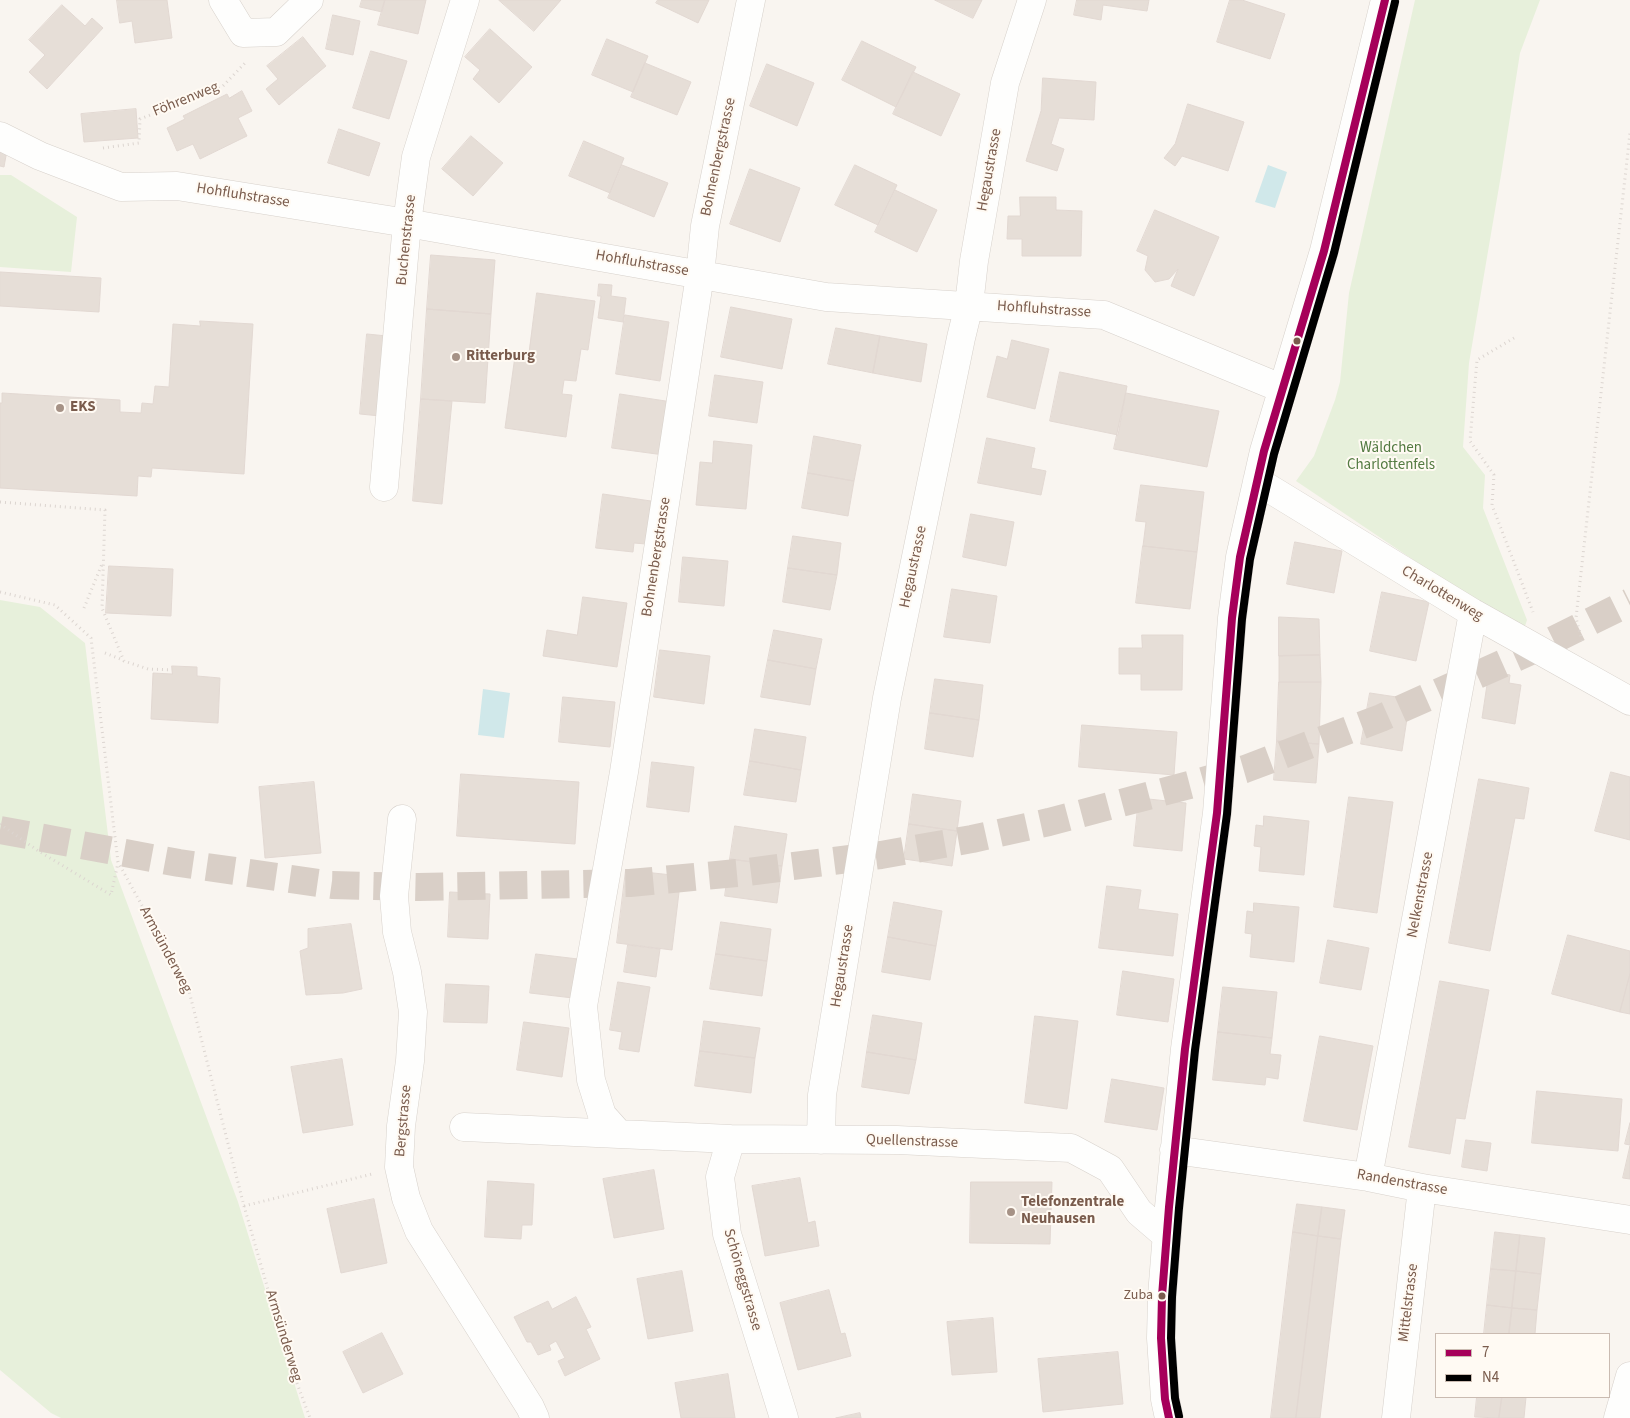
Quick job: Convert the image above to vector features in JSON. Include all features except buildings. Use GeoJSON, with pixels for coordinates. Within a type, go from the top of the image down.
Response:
{"type":"FeatureCollection","features":[{"type":"Feature","properties":{"kind":"street"},"geometry":{"type":"LineString","coordinates":[[223,0],[243,33],[276,32],[309,0]]}},
{"type":"Feature","properties":{"kind":"street","name":"Buchenstrasse"},"geometry":{"type":"LineString","coordinates":[[384,487],[407,223],[416,157],[465,0]]}},
{"type":"Feature","properties":{"kind":"street","name":"Bohnenbergstrasse"},"geometry":{"type":"LineString","coordinates":[[610,1124],[591,1080],[583,1006],[624,772],[700,274],[705,226],[752,0]]}},
{"type":"Feature","properties":{"kind":"street","name":"Hegaustrasse"},"geometry":{"type":"LineString","coordinates":[[820,1140],[822,1095],[887,698],[969,305],[974,261],[1005,83],[1032,0]]}},
{"type":"Feature","properties":{"kind":"street"},"geometry":{"type":"LineString","coordinates":[[1169,1418],[1165,1399],[1162,1296],[1174,1150],[1185,1049],[1217,813],[1232,618],[1240,558],[1257,481],[1324,251],[1385,0]]}},
{"type":"Feature","properties":{"kind":"street","name":"Hohfluhstrasse"},"geometry":{"type":"LineString","coordinates":[[0,136],[40,156],[121,187],[177,186],[407,223],[826,297],[1104,315],[1283,389]]}},
{"type":"Feature","properties":{"kind":"street","name":"Charlottenweg"},"geometry":{"type":"LineString","coordinates":[[1257,481],[1473,613],[1630,701]]}},
{"type":"Feature","properties":{"kind":"street","name":"Nelkenstrasse"},"geometry":{"type":"LineString","coordinates":[[1368,1177],[1473,613]]}},
{"type":"Feature","properties":{"kind":"street","name":"Bergstrasse"},"geometry":{"type":"LineString","coordinates":[[402,819],[394,896],[397,932],[407,972],[413,1012],[410,1061],[401,1126],[399,1167],[406,1198],[419,1232],[536,1418]]}},
{"type":"Feature","properties":{"kind":"street","name":"Quellenstrasse"},"geometry":{"type":"LineString","coordinates":[[464,1127],[610,1124],[731,1139],[897,1140],[1071,1148],[1110,1169],[1139,1212],[1167,1236]]}},
{"type":"Feature","properties":{"kind":"street","name":"Schöneggstrasse"},"geometry":{"type":"LineString","coordinates":[[731,1139],[720,1177],[727,1234],[784,1418]]}},
{"type":"Feature","properties":{"kind":"street","name":"Randenstrasse"},"geometry":{"type":"LineString","coordinates":[[1174,1150],[1368,1177],[1422,1188],[1630,1220]]}},
{"type":"Feature","properties":{"kind":"street","name":"Mittelstrasse"},"geometry":{"type":"LineString","coordinates":[[1396,1418],[1422,1188]]}},
{"type":"Feature","properties":{"kind":"street"},"geometry":{"type":"LineString","coordinates":[[1618,1418],[1630,1376]]}},
{"type":"Feature","properties":{"kind":"path","name":"Föhrenweg"},"geometry":{"type":"LineString","coordinates":[[94,149],[139,143],[140,119],[222,87],[276,32]]}},
{"type":"Feature","properties":{"kind":"path"},"geometry":{"type":"LineString","coordinates":[[1584,647],[1576,618],[1630,133]]}},
{"type":"Feature","properties":{"kind":"path"},"geometry":{"type":"LineString","coordinates":[[1514,338],[1477,360],[1470,441],[1494,475],[1492,505],[1534,616],[1532,630],[1526,643]]}},
{"type":"Feature","properties":{"kind":"path"},"geometry":{"type":"LineString","coordinates":[[0,502],[106,510],[102,608],[124,660]]}},
{"type":"Feature","properties":{"kind":"path"},"geometry":{"type":"LineString","coordinates":[[84,608],[103,561]]}},
{"type":"Feature","properties":{"kind":"path","name":"Armsünderweg"},"geometry":{"type":"LineString","coordinates":[[0,592],[55,605],[91,638],[118,862],[189,991],[244,1206],[288,1360],[310,1418]]}},
{"type":"Feature","properties":{"kind":"path"},"geometry":{"type":"LineString","coordinates":[[105,654],[148,669],[172,670]]}},
{"type":"Feature","properties":{"kind":"path"},"geometry":{"type":"LineString","coordinates":[[0,824],[37,850],[111,895],[118,862]]}},
{"type":"Feature","properties":{"kind":"path"},"geometry":{"type":"LineString","coordinates":[[244,1206],[399,1167]]}},
{"type":"Feature","properties":{"kind":"green space","name":"Wäldchen Charlottenfels"},"geometry":{"type":"Polygon","coordinates":[[[1415,0],[1540,0],[1520,53],[1469,363],[1463,447],[1485,475],[1483,508],[1527,620],[1524,629],[1479,604],[1296,481],[1314,456],[1340,382],[1349,293],[1415,0]]]}},
{"type":"Feature","properties":{"kind":"green space"},"geometry":{"type":"Polygon","coordinates":[[[0,175],[11,175],[77,217],[71,272],[0,267],[0,175]]]}},
{"type":"Feature","properties":{"kind":"green space"},"geometry":{"type":"Polygon","coordinates":[[[0,600],[40,607],[85,643],[111,860],[238,1202],[305,1418],[61,1418],[51,1413],[0,1370],[0,600]]]}},
{"type":"Feature","properties":{"kind":"water"},"geometry":{"type":"Polygon","coordinates":[[[1268,165],[1287,172],[1275,208],[1255,202],[1268,165]]]}},
{"type":"Feature","properties":{"kind":"water"},"geometry":{"type":"Polygon","coordinates":[[[483,689],[510,693],[504,738],[478,735],[483,689]]]}},
{"type":"Feature","properties":{"kind":"tunnel"},"geometry":{"type":"LineString","coordinates":[[0,830],[179,863],[332,885],[419,887],[630,883],[747,872],[881,855],[972,839],[1049,822],[1245,769],[1381,718],[1533,650],[1630,602]]}},
{"type":"Feature","properties":{"kind":"transit line","name":"7"},"geometry":{"type":"LineString","coordinates":[[1169,1418],[1165,1399],[1161,1338],[1162,1296],[1169,1207],[1185,1049],[1217,813],[1232,618],[1240,557],[1264,451],[1324,251],[1385,0]]}},
{"type":"Feature","properties":{"kind":"transit line","name":"N4"},"geometry":{"type":"LineString","coordinates":[[1179,1416],[1175,1398],[1171,1338],[1172,1297],[1179,1208],[1195,1050],[1227,814],[1242,619],[1250,559],[1274,454],[1334,253],[1395,2]]}},
{"type":"Feature","properties":{"kind":"place","name":"Ritterburg"},"geometry":{"type":"Point","coordinates":[456,357]}},
{"type":"Feature","properties":{"kind":"place","name":"EKS"},"geometry":{"type":"Point","coordinates":[60,408]}},
{"type":"Feature","properties":{"kind":"place","name":"Telefonzentrale Neuhausen"},"geometry":{"type":"Point","coordinates":[1011,1212]}},
{"type":"Feature","properties":{"kind":"place","name":"Zuba"},"geometry":{"type":"Point","coordinates":[1162,1296]}}]}
